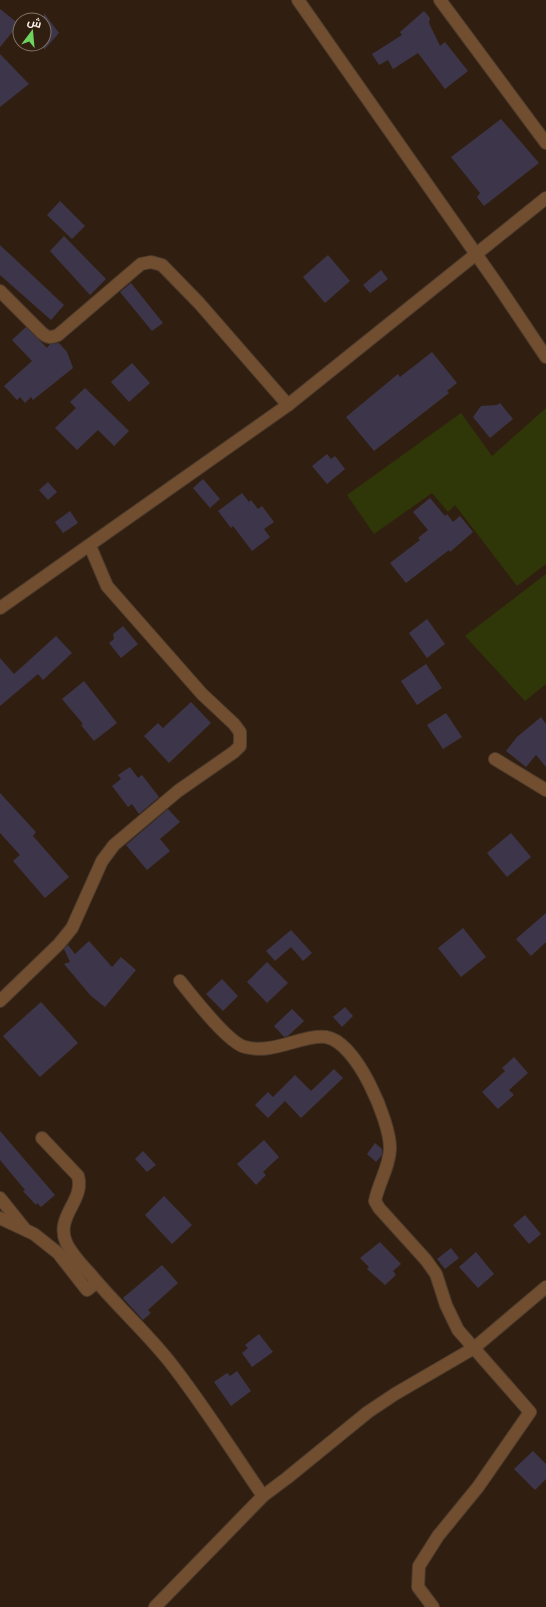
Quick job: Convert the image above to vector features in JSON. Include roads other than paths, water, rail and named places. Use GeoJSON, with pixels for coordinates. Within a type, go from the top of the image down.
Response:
{"type":"FeatureCollection","features":[{"type":"Feature","properties":{"kind":"street"},"geometry":{"type":"LineString","coordinates":[[298,0],[546,358]]}},
{"type":"Feature","properties":{"kind":"street"},"geometry":{"type":"LineString","coordinates":[[440,0],[546,143]]}},
{"type":"Feature","properties":{"kind":"street"},"geometry":{"type":"LineString","coordinates":[[0,608],[288,405],[476,256],[546,198]]}},
{"type":"Feature","properties":{"kind":"street"},"geometry":{"type":"LineString","coordinates":[[0,291],[42,333],[47,337],[52,338],[58,335],[96,304],[131,270],[140,264],[151,262],[162,265],[198,303],[288,405]]}},
{"type":"Feature","properties":{"kind":"street"},"geometry":{"type":"LineString","coordinates":[[0,1000],[60,944],[72,928],[83,907],[102,861],[110,849],[168,800],[234,752],[240,746],[240,732],[234,724],[202,694],[107,586],[90,546]]}},
{"type":"Feature","properties":{"kind":"street"},"geometry":{"type":"LineString","coordinates":[[495,759],[546,790]]}},
{"type":"Feature","properties":{"kind":"street"},"geometry":{"type":"LineString","coordinates":[[180,981],[203,1010],[235,1042],[244,1047],[255,1049],[277,1047],[314,1038],[326,1037],[341,1043],[360,1064],[372,1088],[390,1142],[390,1150],[375,1201],[379,1208],[426,1260],[436,1274],[452,1319],[458,1330],[530,1412],[478,1486],[438,1536],[419,1566],[418,1587],[433,1607]]}},
{"type":"Feature","properties":{"kind":"street"},"geometry":{"type":"LineString","coordinates":[[42,1138],[78,1176],[80,1184],[79,1191],[64,1221],[63,1231],[66,1242],[97,1282],[168,1360],[263,1496]]}},
{"type":"Feature","properties":{"kind":"street"},"geometry":{"type":"LineString","coordinates":[[0,1198],[26,1230]]}},
{"type":"Feature","properties":{"kind":"street"},"geometry":{"type":"LineString","coordinates":[[0,1218],[34,1234],[58,1253],[87,1290],[97,1282]]}},
{"type":"Feature","properties":{"kind":"street"},"geometry":{"type":"LineString","coordinates":[[155,1607],[263,1496],[368,1412],[394,1394],[474,1348],[546,1287]]}}]}
